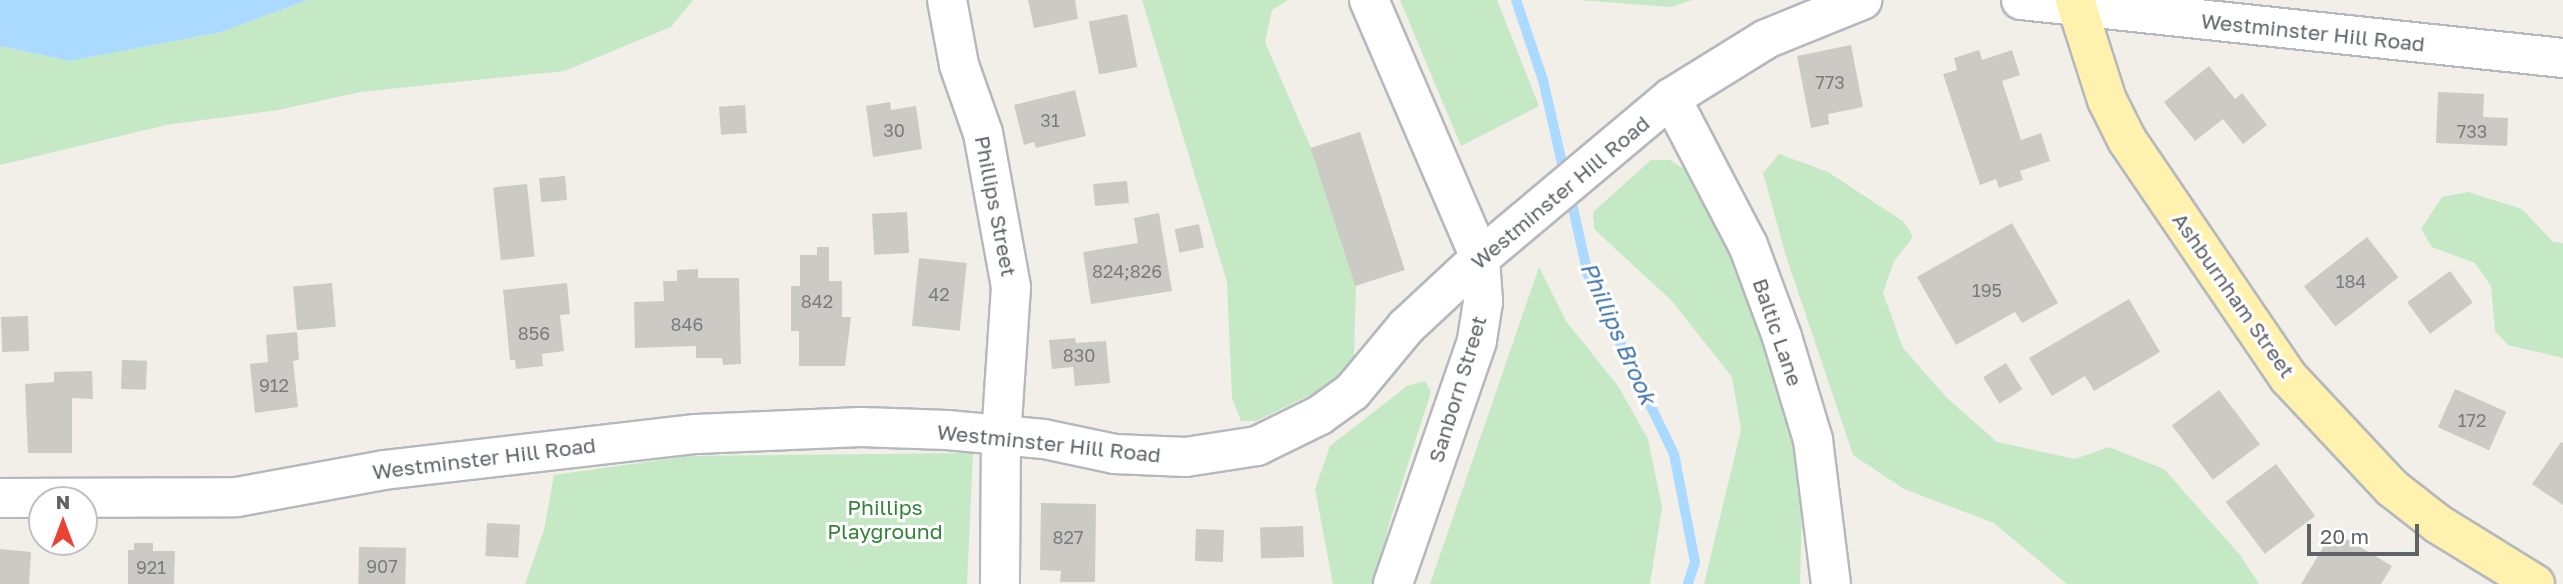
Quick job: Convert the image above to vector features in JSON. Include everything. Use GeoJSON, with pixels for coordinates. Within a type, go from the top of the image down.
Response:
{"type":"FeatureCollection","features":[{"type":"Feature","properties":{"kind":"main road","name":"Ashburnham Street"},"geometry":{"type":"LineString","coordinates":[[2075,4],[2107,100],[2127,139],[2290,378],[2392,488],[2438,524],[2535,584]]}},
{"type":"Feature","properties":{"kind":"street","name":"Phillips Street"},"geometry":{"type":"LineString","coordinates":[[947,0],[959,65],[992,174],[1011,287],[1001,436],[1000,584]]}},
{"type":"Feature","properties":{"kind":"street","name":"Sanborn Street"},"geometry":{"type":"LineString","coordinates":[[1369,0],[1480,258],[1483,302],[1477,341],[1393,584]]}},
{"type":"Feature","properties":{"kind":"street","name":"Westminster Hill Road"},"geometry":{"type":"LineString","coordinates":[[0,498],[237,498],[423,465],[696,434],[861,428],[1044,439],[1115,454],[1186,457],[1257,446],[1320,415],[1352,392],[1406,327],[1480,258],[1671,98],[1766,39],[1862,0]]}},
{"type":"Feature","properties":{"kind":"street","name":"Westminster Hill Road"},"geometry":{"type":"LineString","coordinates":[[2021,0],[2563,58]]}},
{"type":"Feature","properties":{"kind":"street","name":"Baltic Lane"},"geometry":{"type":"LineString","coordinates":[[1671,98],[1748,245],[1782,337],[1814,440],[1831,584]]}},
{"type":"Feature","properties":{"kind":"green space"},"geometry":{"type":"Polygon","coordinates":[[[308,0],[693,0],[671,27],[564,71],[360,92],[278,110],[166,125],[0,165],[0,46],[70,61],[221,32],[308,0]]]}},
{"type":"Feature","properties":{"kind":"green space"},"geometry":{"type":"Polygon","coordinates":[[[1142,0],[1288,0],[1272,10],[1265,42],[1311,148],[1356,286],[1354,357],[1337,382],[1256,421],[1241,421],[1232,398],[1227,282],[1142,0]]]}},
{"type":"Feature","properties":{"kind":"green space"},"geometry":{"type":"Polygon","coordinates":[[[1400,0],[1497,0],[1539,106],[1461,146],[1400,0]]]}},
{"type":"Feature","properties":{"kind":"green space"},"geometry":{"type":"Polygon","coordinates":[[[1579,0],[1692,0],[1671,7],[1579,0]]]}},
{"type":"Feature","properties":{"kind":"green space"},"geometry":{"type":"Polygon","coordinates":[[[1779,154],[1828,172],[1904,222],[1913,237],[1894,261],[1883,293],[1903,348],[1947,398],[1997,442],[2075,459],[2109,447],[2164,469],[2240,555],[2259,584],[2067,584],[1994,523],[1904,489],[1853,455],[1786,256],[1763,173],[1779,154]]]}},
{"type":"Feature","properties":{"kind":"green space"},"geometry":{"type":"Polygon","coordinates":[[[1651,160],[1670,160],[1694,176],[1732,244],[1772,360],[1795,447],[1802,507],[1800,584],[1704,584],[1741,430],[1732,377],[1672,301],[1594,229],[1593,212],[1651,160]]]}},
{"type":"Feature","properties":{"kind":"green space"},"geometry":{"type":"Polygon","coordinates":[[[2468,192],[2522,209],[2553,242],[2563,243],[2563,358],[2508,345],[2495,331],[2491,286],[2475,263],[2432,247],[2421,229],[2442,197],[2468,192]]]}},
{"type":"Feature","properties":{"kind":"green space"},"geometry":{"type":"Polygon","coordinates":[[[1539,267],[1566,321],[1618,386],[1648,439],[1662,507],[1650,584],[1430,584],[1539,267]]]}},
{"type":"Feature","properties":{"kind":"green space"},"geometry":{"type":"Polygon","coordinates":[[[1425,381],[1431,392],[1388,527],[1377,584],[1333,584],[1315,489],[1330,446],[1407,386],[1425,381]]]}},
{"type":"Feature","properties":{"kind":"green space","name":"Phillips Playground"},"geometry":{"type":"Polygon","coordinates":[[[973,453],[967,584],[525,584],[544,530],[554,475],[689,456],[973,453]]]}},
{"type":"Feature","properties":{"kind":"water"},"geometry":{"type":"Polygon","coordinates":[[[0,0],[308,0],[221,32],[70,61],[0,46],[0,0]]]}},
{"type":"Feature","properties":{"kind":"building"},"geometry":{"type":"Polygon","coordinates":[[[1028,0],[1075,0],[1078,19],[1034,28],[1028,0]]]}},
{"type":"Feature","properties":{"kind":"building"},"geometry":{"type":"Polygon","coordinates":[[[1127,14],[1137,67],[1099,74],[1089,21],[1127,14]]]}},
{"type":"Feature","properties":{"kind":"building"},"geometry":{"type":"Polygon","coordinates":[[[1851,45],[1863,107],[1828,114],[1829,124],[1811,128],[1797,56],[1851,45]]]}},
{"type":"Feature","properties":{"kind":"building"},"geometry":{"type":"Polygon","coordinates":[[[1979,50],[1982,60],[2012,50],[2020,75],[2002,81],[2021,140],[2041,133],[2050,161],[2020,171],[2023,180],[1999,188],[1996,179],[1980,185],[1943,74],[1957,70],[1954,58],[1979,50]]]}},
{"type":"Feature","properties":{"kind":"building"},"geometry":{"type":"Polygon","coordinates":[[[2209,66],[2235,99],[2242,93],[2267,125],[2243,144],[2223,119],[2195,141],[2164,102],[2209,66]]]}},
{"type":"Feature","properties":{"kind":"building"},"geometry":{"type":"Polygon","coordinates":[[[1075,90],[1086,136],[1036,148],[1034,142],[1024,145],[1014,105],[1075,90]]]}},
{"type":"Feature","properties":{"kind":"building"},"geometry":{"type":"Polygon","coordinates":[[[2438,92],[2484,94],[2483,117],[2508,118],[2507,146],[2436,143],[2438,92]]]}},
{"type":"Feature","properties":{"kind":"building"},"geometry":{"type":"Polygon","coordinates":[[[890,102],[891,110],[916,106],[922,149],[873,157],[866,106],[890,102]]]}},
{"type":"Feature","properties":{"kind":"building"},"geometry":{"type":"Polygon","coordinates":[[[745,105],[747,133],[721,135],[719,107],[745,105]]]}},
{"type":"Feature","properties":{"kind":"building"},"geometry":{"type":"Polygon","coordinates":[[[1360,132],[1405,270],[1355,286],[1311,148],[1360,132]]]}},
{"type":"Feature","properties":{"kind":"building"},"geometry":{"type":"Polygon","coordinates":[[[565,176],[567,200],[541,202],[539,178],[565,176]]]}},
{"type":"Feature","properties":{"kind":"building"},"geometry":{"type":"Polygon","coordinates":[[[1127,181],[1129,203],[1095,206],[1093,184],[1127,181]]]}},
{"type":"Feature","properties":{"kind":"building"},"geometry":{"type":"Polygon","coordinates":[[[527,184],[535,257],[501,260],[493,188],[527,184]]]}},
{"type":"Feature","properties":{"kind":"building"},"geometry":{"type":"Polygon","coordinates":[[[907,212],[909,253],[874,255],[872,214],[907,212]]]}},
{"type":"Feature","properties":{"kind":"building"},"geometry":{"type":"Polygon","coordinates":[[[1159,213],[1172,291],[1091,304],[1083,252],[1138,243],[1134,218],[1159,213]]]}},
{"type":"Feature","properties":{"kind":"building"},"geometry":{"type":"Polygon","coordinates":[[[2012,223],[2058,303],[2022,323],[2015,312],[1956,345],[1917,277],[2012,223]]]}},
{"type":"Feature","properties":{"kind":"building"},"geometry":{"type":"Polygon","coordinates":[[[1199,224],[1204,247],[1180,253],[1175,229],[1199,224]]]}},
{"type":"Feature","properties":{"kind":"building"},"geometry":{"type":"Polygon","coordinates":[[[2367,237],[2398,277],[2335,326],[2304,286],[2367,237]]]}},
{"type":"Feature","properties":{"kind":"building"},"geometry":{"type":"Polygon","coordinates":[[[817,247],[829,247],[829,281],[842,281],[842,317],[851,317],[845,366],[799,366],[799,331],[791,331],[791,286],[800,286],[800,255],[817,255],[817,247]]]}},
{"type":"Feature","properties":{"kind":"building"},"geometry":{"type":"Polygon","coordinates":[[[919,258],[967,263],[960,331],[912,326],[919,258]]]}},
{"type":"Feature","properties":{"kind":"building"},"geometry":{"type":"Polygon","coordinates":[[[698,269],[698,278],[739,278],[741,364],[723,365],[722,358],[696,358],[696,346],[635,348],[634,302],[664,301],[663,281],[677,281],[677,270],[698,269]]]}},
{"type":"Feature","properties":{"kind":"building"},"geometry":{"type":"Polygon","coordinates":[[[2450,271],[2473,303],[2430,334],[2407,302],[2450,271]]]}},
{"type":"Feature","properties":{"kind":"building"},"geometry":{"type":"Polygon","coordinates":[[[332,283],[336,327],[297,330],[293,286],[332,283]]]}},
{"type":"Feature","properties":{"kind":"building"},"geometry":{"type":"Polygon","coordinates":[[[567,283],[570,314],[560,315],[564,351],[542,354],[543,366],[516,369],[515,360],[510,360],[503,290],[567,283]]]}},
{"type":"Feature","properties":{"kind":"building"},"geometry":{"type":"Polygon","coordinates":[[[2129,299],[2160,352],[2094,391],[2085,376],[2052,396],[2029,358],[2129,299]]]}},
{"type":"Feature","properties":{"kind":"building"},"geometry":{"type":"Polygon","coordinates":[[[28,316],[29,351],[2,352],[1,317],[28,316]]]}},
{"type":"Feature","properties":{"kind":"building"},"geometry":{"type":"Polygon","coordinates":[[[297,332],[299,360],[293,361],[298,407],[255,413],[250,364],[268,362],[266,335],[297,332]]]}},
{"type":"Feature","properties":{"kind":"building"},"geometry":{"type":"Polygon","coordinates":[[[1075,338],[1076,343],[1106,341],[1110,383],[1075,386],[1073,367],[1052,369],[1049,340],[1075,338]]]}},
{"type":"Feature","properties":{"kind":"building"},"geometry":{"type":"Polygon","coordinates":[[[122,360],[147,361],[146,390],[121,389],[122,360]]]}},
{"type":"Feature","properties":{"kind":"building"},"geometry":{"type":"Polygon","coordinates":[[[2006,363],[2022,389],[2000,404],[1983,377],[2006,363]]]}},
{"type":"Feature","properties":{"kind":"building"},"geometry":{"type":"Polygon","coordinates":[[[92,371],[93,399],[72,398],[72,453],[28,453],[25,384],[54,382],[54,372],[92,371]]]}},
{"type":"Feature","properties":{"kind":"building"},"geometry":{"type":"Polygon","coordinates":[[[2455,389],[2506,412],[2489,450],[2438,427],[2455,389]]]}},
{"type":"Feature","properties":{"kind":"building"},"geometry":{"type":"Polygon","coordinates":[[[2219,390],[2260,444],[2213,480],[2172,426],[2219,390]]]}},
{"type":"Feature","properties":{"kind":"building"},"geometry":{"type":"Polygon","coordinates":[[[2561,442],[2563,443],[2563,505],[2532,484],[2561,442]]]}},
{"type":"Feature","properties":{"kind":"building"},"geometry":{"type":"Polygon","coordinates":[[[2276,464],[2315,516],[2265,554],[2226,502],[2276,464]]]}},
{"type":"Feature","properties":{"kind":"building"},"geometry":{"type":"Polygon","coordinates":[[[1041,503],[1096,504],[1095,582],[1060,582],[1061,571],[1040,570],[1041,503]]]}},
{"type":"Feature","properties":{"kind":"building"},"geometry":{"type":"Polygon","coordinates":[[[487,523],[520,525],[518,558],[485,556],[487,523]]]}},
{"type":"Feature","properties":{"kind":"building"},"geometry":{"type":"Polygon","coordinates":[[[1303,526],[1304,557],[1261,558],[1260,528],[1303,526]]]}},
{"type":"Feature","properties":{"kind":"building"},"geometry":{"type":"Polygon","coordinates":[[[1196,529],[1224,530],[1223,562],[1195,561],[1196,529]]]}},
{"type":"Feature","properties":{"kind":"building"},"geometry":{"type":"Polygon","coordinates":[[[2333,531],[2392,566],[2381,584],[2301,584],[2333,531]]]}},
{"type":"Feature","properties":{"kind":"building"},"geometry":{"type":"Polygon","coordinates":[[[134,543],[153,543],[153,551],[175,551],[174,584],[128,584],[128,550],[134,550],[134,543]]]}},
{"type":"Feature","properties":{"kind":"building"},"geometry":{"type":"Polygon","coordinates":[[[359,547],[406,548],[405,584],[358,584],[359,547]]]}},
{"type":"Feature","properties":{"kind":"building"},"geometry":{"type":"Polygon","coordinates":[[[0,549],[28,552],[28,556],[31,556],[29,584],[0,584],[0,549]]]}},
{"type":"Feature","properties":{"kind":"waterway","name":"Phillips Brook"},"geometry":{"type":"LineString","coordinates":[[1516,0],[1543,80],[1565,176]]}},
{"type":"Feature","properties":{"kind":"waterway","name":"Phillips Brook"},"geometry":{"type":"LineString","coordinates":[[1570,195],[1589,279],[1674,454],[1695,562],[1688,584]]}}]}
